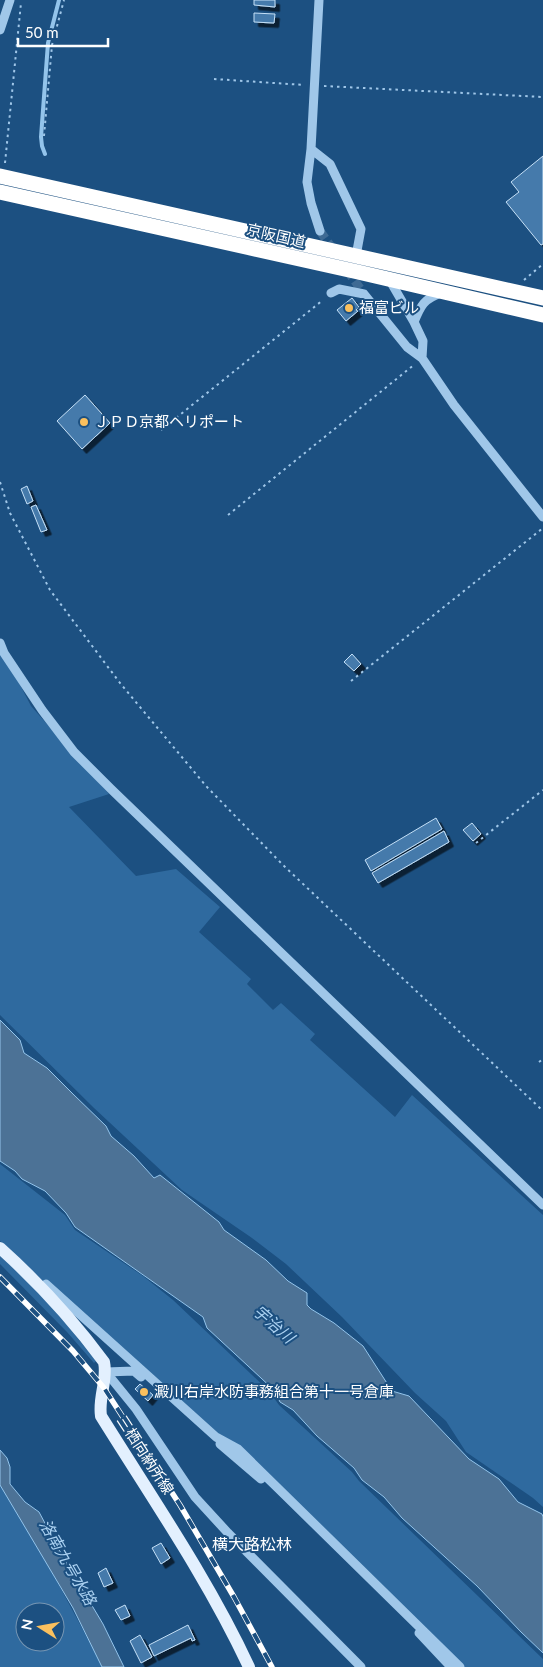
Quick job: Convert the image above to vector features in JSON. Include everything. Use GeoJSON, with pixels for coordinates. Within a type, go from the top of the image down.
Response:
{"type":"FeatureCollection","features":[{"type":"Feature","properties":{"kind":"highway","name":"京阪国道"},"geometry":{"type":"LineString","coordinates":[[1,182],[356,256],[543,298]]}},
{"type":"Feature","properties":{"kind":"highway","name":"京阪国道"},"geometry":{"type":"LineString","coordinates":[[1,182],[389,279],[543,315]]}},
{"type":"Feature","properties":{"kind":"main road"},"geometry":{"type":"LineString","coordinates":[[0,1248],[56,1302],[104,1362],[106,1372]]}},
{"type":"Feature","properties":{"kind":"main road","name":"三栖向納所線"},"geometry":{"type":"LineString","coordinates":[[106,1372],[100,1406],[101,1416],[187,1553],[221,1611],[249,1667]]}},
{"type":"Feature","properties":{"kind":"street"},"geometry":{"type":"LineString","coordinates":[[0,30],[10,0]]}},
{"type":"Feature","properties":{"kind":"street"},"geometry":{"type":"LineString","coordinates":[[319,0],[308,182],[311,203],[320,231]]}},
{"type":"Feature","properties":{"kind":"street"},"geometry":{"type":"LineString","coordinates":[[311,149],[330,164],[361,229],[356,256]]}},
{"type":"Feature","properties":{"kind":"street"},"geometry":{"type":"LineString","coordinates":[[389,279],[423,341],[422,358]]}},
{"type":"Feature","properties":{"kind":"street"},"geometry":{"type":"LineString","coordinates":[[331,294],[340,289],[364,294],[407,347],[422,358],[454,405],[543,517]]}},
{"type":"Feature","properties":{"kind":"street"},"geometry":{"type":"LineString","coordinates":[[414,322],[419,308],[428,298],[443,292]]}},
{"type":"Feature","properties":{"kind":"street"},"geometry":{"type":"LineString","coordinates":[[0,643],[4,653],[42,710],[80,758],[543,1204]]}},
{"type":"Feature","properties":{"kind":"street"},"geometry":{"type":"LineString","coordinates":[[0,1241],[57,1295],[216,1437],[238,1449],[460,1667]]}},
{"type":"Feature","properties":{"kind":"street"},"geometry":{"type":"LineString","coordinates":[[106,1372],[132,1362]]}},
{"type":"Feature","properties":{"kind":"street"},"geometry":{"type":"LineString","coordinates":[[106,1372],[134,1371],[214,1439],[285,1500],[451,1667]]}},
{"type":"Feature","properties":{"kind":"street"},"geometry":{"type":"LineString","coordinates":[[106,1372],[136,1409],[195,1497],[228,1533],[361,1667]]}},
{"type":"Feature","properties":{"kind":"path"},"geometry":{"type":"LineString","coordinates":[[1,182],[21,0]]}},
{"type":"Feature","properties":{"kind":"path"},"geometry":{"type":"LineString","coordinates":[[44,136],[52,45],[64,0]]}},
{"type":"Feature","properties":{"kind":"path"},"geometry":{"type":"LineString","coordinates":[[214,79],[543,98]]}},
{"type":"Feature","properties":{"kind":"path"},"geometry":{"type":"LineString","coordinates":[[510,291],[543,264]]}},
{"type":"Feature","properties":{"kind":"path"},"geometry":{"type":"LineString","coordinates":[[161,430],[331,294]]}},
{"type":"Feature","properties":{"kind":"path"},"geometry":{"type":"LineString","coordinates":[[228,515],[422,358]]}},
{"type":"Feature","properties":{"kind":"path"},"geometry":{"type":"LineString","coordinates":[[0,482],[10,513],[50,590],[120,683],[206,786],[283,866],[543,1111]]}},
{"type":"Feature","properties":{"kind":"path"},"geometry":{"type":"LineString","coordinates":[[350,681],[543,528]]}},
{"type":"Feature","properties":{"kind":"path"},"geometry":{"type":"LineString","coordinates":[[476,843],[543,790]]}},
{"type":"Feature","properties":{"kind":"path"},"geometry":{"type":"LineString","coordinates":[[539,1062],[543,1059]]}},
{"type":"Feature","properties":{"kind":"shaded area"},"geometry":{"type":"Polygon","coordinates":[[[0,646],[31,706],[109,794],[69,807],[136,876],[176,869],[220,907],[199,932],[251,979],[247,984],[273,1010],[281,1003],[315,1034],[310,1040],[395,1117],[412,1095],[543,1215],[543,1507],[533,1498],[466,1452],[446,1421],[415,1393],[342,1317],[286,1264],[182,1190],[94,1108],[0,1015],[0,646]]]}},
{"type":"Feature","properties":{"kind":"shaded area"},"geometry":{"type":"Polygon","coordinates":[[[0,1164],[65,1215],[75,1230],[143,1276],[173,1300],[269,1391],[279,1405],[352,1472],[359,1481],[543,1659],[543,1667],[460,1667],[359,1567],[57,1295],[0,1241],[0,1164]]]}},
{"type":"Feature","properties":{"kind":"shaded area"},"geometry":{"type":"Polygon","coordinates":[[[0,1255],[34,1284],[96,1361],[94,1363],[67,1332],[0,1264],[0,1255]]]}},
{"type":"Feature","properties":{"kind":"shaded area"},"geometry":{"type":"Polygon","coordinates":[[[0,1483],[26,1524],[103,1667],[0,1667],[0,1483]]]}},
{"type":"Feature","properties":{"kind":"water","name":"宇治川"},"geometry":{"type":"Polygon","coordinates":[[[0,1020],[20,1040],[24,1053],[47,1068],[106,1126],[111,1136],[134,1156],[154,1178],[160,1175],[219,1222],[224,1230],[266,1260],[288,1281],[307,1293],[307,1305],[363,1346],[392,1391],[409,1396],[469,1459],[499,1479],[518,1502],[542,1514],[543,1653],[477,1586],[402,1518],[384,1497],[362,1480],[354,1468],[317,1436],[293,1410],[280,1402],[275,1391],[207,1328],[203,1317],[75,1227],[66,1213],[45,1191],[22,1179],[15,1171],[0,1161],[0,1020]]]}},
{"type":"Feature","properties":{"kind":"water"},"geometry":{"type":"Polygon","coordinates":[[[0,1450],[7,1458],[10,1467],[10,1484],[25,1502],[39,1512],[103,1624],[124,1667],[102,1667],[73,1608],[0,1485],[0,1450]]]}},
{"type":"Feature","properties":{"kind":"building"},"geometry":{"type":"Polygon","coordinates":[[[254,0],[275,0],[275,7],[254,5],[254,0]]]}},
{"type":"Feature","properties":{"kind":"building"},"geometry":{"type":"Polygon","coordinates":[[[254,13],[275,14],[274,23],[254,22],[254,13]]]}},
{"type":"Feature","properties":{"kind":"building"},"geometry":{"type":"Polygon","coordinates":[[[543,156],[543,244],[541,245],[506,202],[519,192],[511,182],[543,156]]]}},
{"type":"Feature","properties":{"kind":"building","name":"福富ビル"},"geometry":{"type":"Polygon","coordinates":[[[352,298],[359,307],[356,310],[358,311],[346,321],[337,310],[352,298]]]}},
{"type":"Feature","properties":{"kind":"building","name":"ＪＰＤ京都ヘリポート"},"geometry":{"type":"Polygon","coordinates":[[[85,395],[110,423],[82,449],[57,421],[85,395]]]}},
{"type":"Feature","properties":{"kind":"building"},"geometry":{"type":"Polygon","coordinates":[[[27,486],[33,501],[27,504],[21,489],[27,486]]]}},
{"type":"Feature","properties":{"kind":"building"},"geometry":{"type":"Polygon","coordinates":[[[36,505],[47,530],[41,532],[31,507],[36,505]]]}},
{"type":"Feature","properties":{"kind":"building"},"geometry":{"type":"Polygon","coordinates":[[[352,654],[361,664],[354,671],[344,662],[352,654]]]}},
{"type":"Feature","properties":{"kind":"building"},"geometry":{"type":"Polygon","coordinates":[[[436,818],[442,829],[371,871],[365,860],[436,818]]]}},
{"type":"Feature","properties":{"kind":"building"},"geometry":{"type":"Polygon","coordinates":[[[472,823],[481,834],[473,841],[463,830],[472,823]]]}},
{"type":"Feature","properties":{"kind":"building"},"geometry":{"type":"Polygon","coordinates":[[[444,831],[449,842],[378,883],[372,873],[444,831]]]}},
{"type":"Feature","properties":{"kind":"building","name":"澱川右岸水防事務組合第十一号倉庫"},"geometry":{"type":"Polygon","coordinates":[[[140,1384],[153,1395],[148,1401],[135,1389],[140,1384]]]}},
{"type":"Feature","properties":{"kind":"building"},"geometry":{"type":"Polygon","coordinates":[[[161,1543],[170,1558],[161,1564],[152,1548],[161,1543]]]}},
{"type":"Feature","properties":{"kind":"building"},"geometry":{"type":"Polygon","coordinates":[[[106,1568],[113,1583],[104,1587],[98,1573],[106,1568]]]}},
{"type":"Feature","properties":{"kind":"building"},"geometry":{"type":"Polygon","coordinates":[[[125,1605],[130,1616],[121,1620],[115,1610],[125,1605]]]}},
{"type":"Feature","properties":{"kind":"building"},"geometry":{"type":"Polygon","coordinates":[[[188,1625],[195,1640],[192,1641],[191,1638],[154,1656],[149,1645],[188,1625]]]}},
{"type":"Feature","properties":{"kind":"building"},"geometry":{"type":"Polygon","coordinates":[[[140,1635],[152,1657],[141,1663],[130,1641],[140,1635]]]}},
{"type":"Feature","properties":{"kind":"waterway"},"geometry":{"type":"LineString","coordinates":[[45,154],[41,137],[48,43],[59,0]]}},
{"type":"Feature","properties":{"kind":"tunnel"},"geometry":{"type":"LineString","coordinates":[[320,231],[334,251]]}},
{"type":"Feature","properties":{"kind":"tunnel"},"geometry":{"type":"LineString","coordinates":[[347,270],[364,294]]}},
{"type":"Feature","properties":{"kind":"railway"},"geometry":{"type":"LineString","coordinates":[[0,1277],[73,1351],[104,1388],[180,1505],[234,1597],[272,1667]]}},
{"type":"Feature","properties":{"kind":"place","name":"福富ビル"},"geometry":{"type":"Point","coordinates":[349,308]}},
{"type":"Feature","properties":{"kind":"place","name":"ＪＰＤ京都ヘリポート"},"geometry":{"type":"Point","coordinates":[84,422]}},
{"type":"Feature","properties":{"kind":"place","name":"澱川右岸水防事務組合第十一号倉庫"},"geometry":{"type":"Point","coordinates":[144,1392]}},
{"type":"Feature","properties":{"kind":"district","name":"横大路松林"},"geometry":{"type":"Point","coordinates":[252,1544]}},
{"type":"Feature","properties":{"kind":"water label","name":"洛南九号水路"},"geometry":{"type":"Point","coordinates":[68,1562]}}]}
